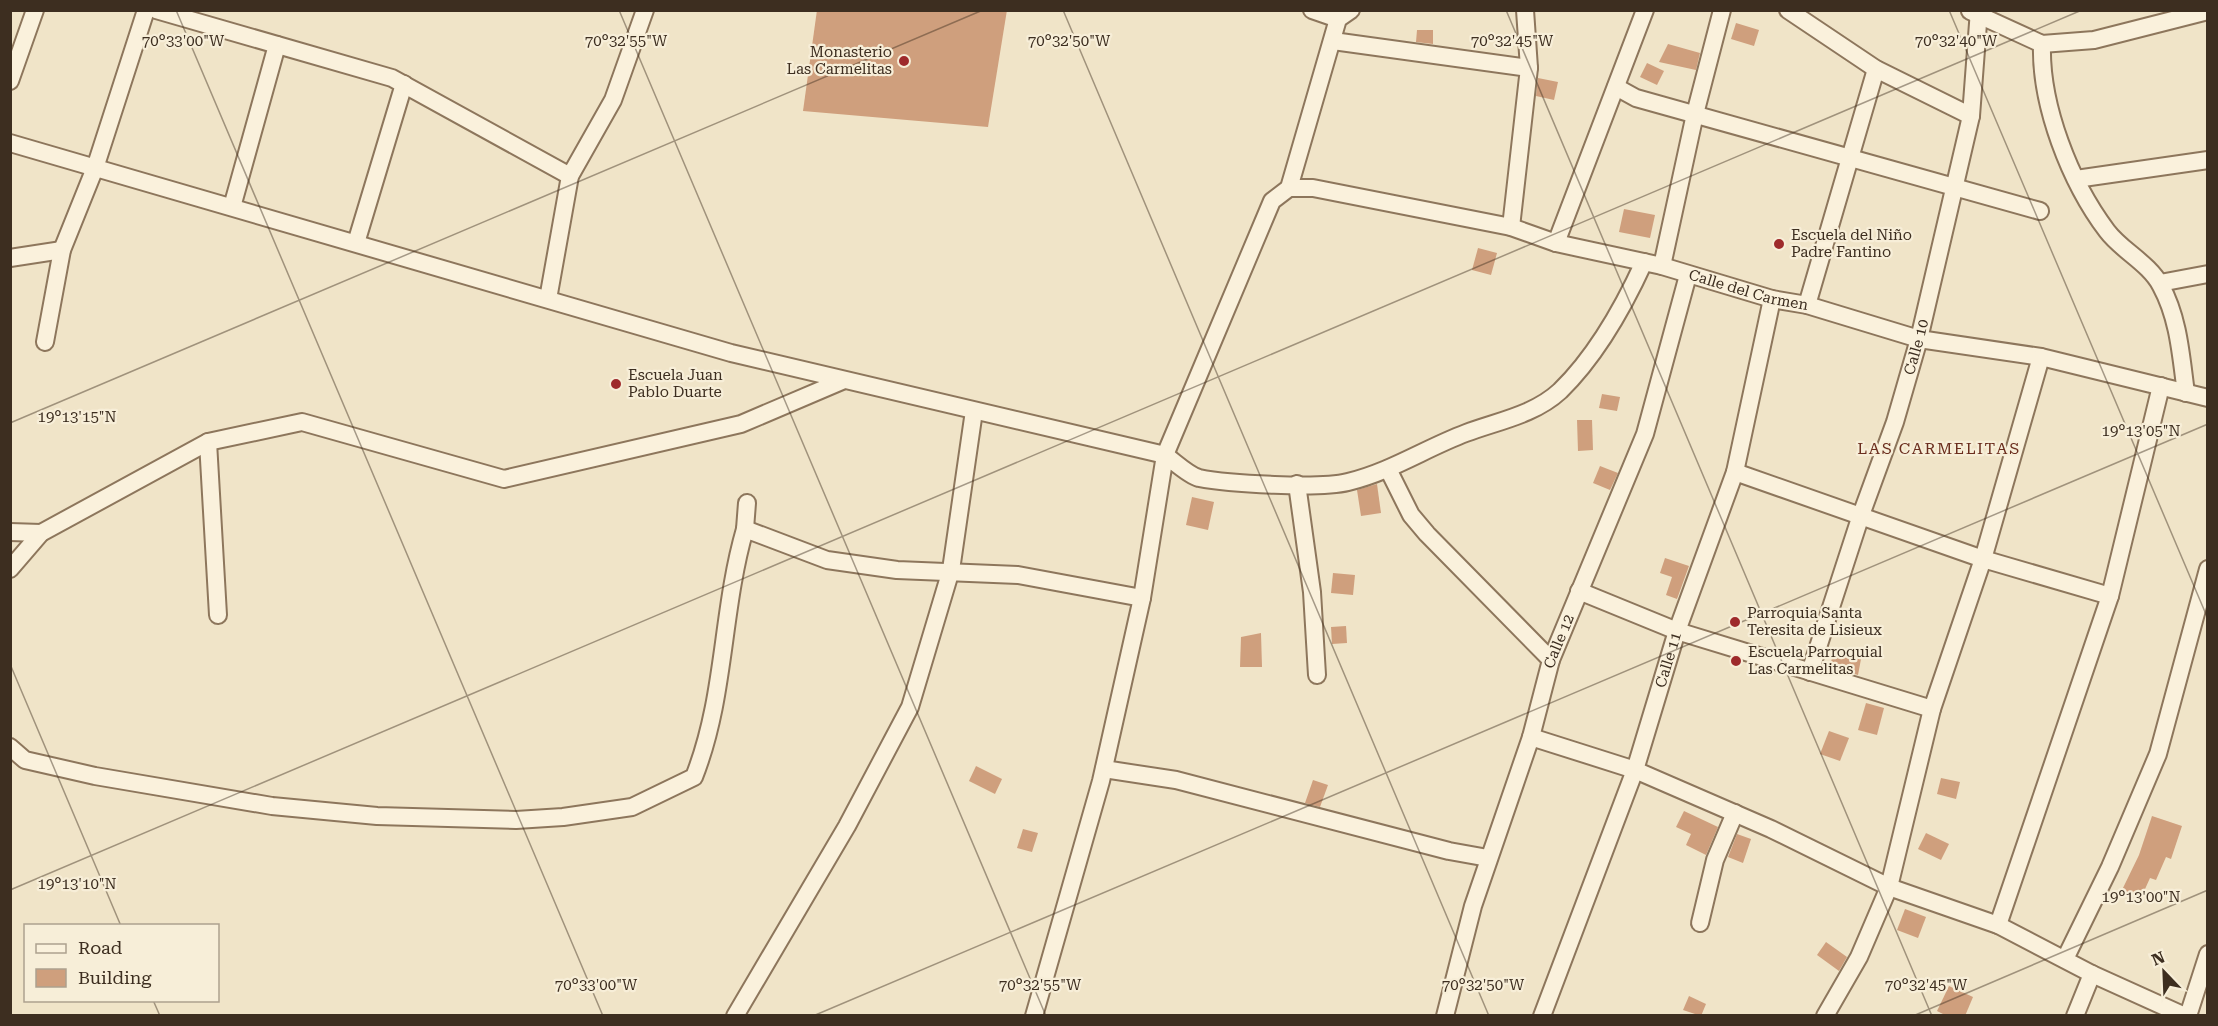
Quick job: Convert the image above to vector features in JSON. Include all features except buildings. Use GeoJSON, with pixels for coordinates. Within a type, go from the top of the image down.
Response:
{"type":"FeatureCollection","features":[{"type":"Feature","properties":{"kind":"street"},"geometry":{"type":"LineString","coordinates":[[10,81],[35,10]]}},
{"type":"Feature","properties":{"kind":"street"},"geometry":{"type":"LineString","coordinates":[[45,342],[62,250],[95,168],[146,10]]}},
{"type":"Feature","properties":{"kind":"street"},"geometry":{"type":"LineString","coordinates":[[156,10],[392,78],[570,176]]}},
{"type":"Feature","properties":{"kind":"street"},"geometry":{"type":"LineString","coordinates":[[548,299],[570,176],[613,100],[645,10]]}},
{"type":"Feature","properties":{"kind":"street"},"geometry":{"type":"LineString","coordinates":[[1034,1016],[1104,769],[1142,597],[1165,455],[1272,201],[1289,188],[1344,15],[1312,10]]}},
{"type":"Feature","properties":{"kind":"street"},"geometry":{"type":"LineString","coordinates":[[1511,227],[1529,69],[1526,10]]}},
{"type":"Feature","properties":{"kind":"street"},"geometry":{"type":"LineString","coordinates":[[1556,243],[1644,10]]}},
{"type":"Feature","properties":{"kind":"street"},"geometry":{"type":"LineString","coordinates":[[1662,266],[1695,114],[1722,10]]}},
{"type":"Feature","properties":{"kind":"street"},"geometry":{"type":"LineString","coordinates":[[1788,10],[1876,69],[1971,116]]}},
{"type":"Feature","properties":{"kind":"street"},"geometry":{"type":"LineString","coordinates":[[1976,12],[2042,44],[2094,39],[2150,19],[2208,11]]}},
{"type":"Feature","properties":{"kind":"street","name":"Calle 10"},"geometry":{"type":"LineString","coordinates":[[1810,672],[1861,515],[1895,422],[1919,339],[1971,116],[1976,12]]}},
{"type":"Feature","properties":{"kind":"street"},"geometry":{"type":"LineString","coordinates":[[1334,41],[1529,69]]}},
{"type":"Feature","properties":{"kind":"street"},"geometry":{"type":"LineString","coordinates":[[2042,44],[2041,73],[2049,111],[2076,178],[2107,232],[2160,284],[2174,312],[2186,393]]}},
{"type":"Feature","properties":{"kind":"street"},"geometry":{"type":"LineString","coordinates":[[232,207],[277,45]]}},
{"type":"Feature","properties":{"kind":"street"},"geometry":{"type":"LineString","coordinates":[[1807,305],[1876,69]]}},
{"type":"Feature","properties":{"kind":"street"},"geometry":{"type":"LineString","coordinates":[[356,243],[404,84]]}},
{"type":"Feature","properties":{"kind":"street"},"geometry":{"type":"LineString","coordinates":[[1616,87],[1636,98],[2040,212]]}},
{"type":"Feature","properties":{"kind":"street"},"geometry":{"type":"LineString","coordinates":[[10,143],[731,353],[842,381],[1165,455],[1197,478],[1297,484],[1347,483],[1388,469],[1465,433],[1528,413],[1560,391],[1598,346],[1623,307],[1644,262]]}},
{"type":"Feature","properties":{"kind":"street"},"geometry":{"type":"LineString","coordinates":[[2076,178],[2208,160]]}},
{"type":"Feature","properties":{"kind":"street","name":"Calle del Carmen"},"geometry":{"type":"LineString","coordinates":[[1289,188],[1313,188],[1511,227],[1556,243],[1662,266],[1772,299],[1807,305],[1919,339],[2041,357],[2208,398]]}},
{"type":"Feature","properties":{"kind":"street"},"geometry":{"type":"LineString","coordinates":[[10,258],[62,250]]}},
{"type":"Feature","properties":{"kind":"street"},"geometry":{"type":"LineString","coordinates":[[2160,284],[2208,274]]}},
{"type":"Feature","properties":{"kind":"street","name":"Calle 12"},"geometry":{"type":"LineString","coordinates":[[1445,1016],[1488,858],[1531,737],[1551,660],[1645,434],[1688,275]]}},
{"type":"Feature","properties":{"kind":"street","name":"Calle 11"},"geometry":{"type":"LineString","coordinates":[[1542,1016],[1635,770],[1677,631],[1735,472],[1772,299]]}},
{"type":"Feature","properties":{"kind":"street"},"geometry":{"type":"LineString","coordinates":[[1826,1016],[1859,957],[1889,887],[1932,709],[1983,559],[2041,357]]}},
{"type":"Feature","properties":{"kind":"street"},"geometry":{"type":"LineString","coordinates":[[10,568],[41,533],[208,442],[302,422],[504,479],[741,423],[842,381]]}},
{"type":"Feature","properties":{"kind":"street"},"geometry":{"type":"LineString","coordinates":[[1998,925],[2110,596],[2161,386]]}},
{"type":"Feature","properties":{"kind":"street"},"geometry":{"type":"LineString","coordinates":[[735,1016],[847,826],[910,707],[951,570],[974,411]]}},
{"type":"Feature","properties":{"kind":"street"},"geometry":{"type":"LineString","coordinates":[[208,442],[218,615]]}},
{"type":"Feature","properties":{"kind":"street"},"geometry":{"type":"LineString","coordinates":[[1388,469],[1411,515],[1426,534],[1551,660]]}},
{"type":"Feature","properties":{"kind":"street"},"geometry":{"type":"LineString","coordinates":[[1735,472],[1983,559],[2110,596]]}},
{"type":"Feature","properties":{"kind":"street"},"geometry":{"type":"LineString","coordinates":[[1297,484],[1312,592],[1317,675]]}},
{"type":"Feature","properties":{"kind":"street"},"geometry":{"type":"LineString","coordinates":[[10,747],[25,760],[95,776],[272,806],[377,816],[516,820],[632,807],[694,777],[709,741],[734,569],[745,529],[747,503]]}},
{"type":"Feature","properties":{"kind":"street"},"geometry":{"type":"LineString","coordinates":[[745,529],[827,560],[897,570],[951,570],[1018,575],[1142,597]]}},
{"type":"Feature","properties":{"kind":"street"},"geometry":{"type":"LineString","coordinates":[[10,532],[41,533]]}},
{"type":"Feature","properties":{"kind":"street"},"geometry":{"type":"LineString","coordinates":[[2065,959],[2110,867],[2158,754],[2208,569]]}},
{"type":"Feature","properties":{"kind":"street"},"geometry":{"type":"LineString","coordinates":[[1578,591],[1677,631],[1932,709]]}},
{"type":"Feature","properties":{"kind":"street"},"geometry":{"type":"LineString","coordinates":[[1531,737],[1635,770],[1735,813],[1889,887],[1998,925],[2092,974],[2186,1016],[2208,954]]}},
{"type":"Feature","properties":{"kind":"street"},"geometry":{"type":"LineString","coordinates":[[1104,769],[1176,780],[1449,851],[1488,858]]}},
{"type":"Feature","properties":{"kind":"street"},"geometry":{"type":"LineString","coordinates":[[1700,923],[1715,860],[1735,813]]}},
{"type":"Feature","properties":{"kind":"street"},"geometry":{"type":"LineString","coordinates":[[2075,1016],[2092,974]]}},
{"type":"Feature","properties":{"kind":"place","name":"Monasterio Las Carmelitas"},"geometry":{"type":"Point","coordinates":[904,61]}},
{"type":"Feature","properties":{"kind":"place","name":"Escuela del Niño Padre Fantino"},"geometry":{"type":"Point","coordinates":[1779,244]}},
{"type":"Feature","properties":{"kind":"place","name":"Escuela Juan Pablo Duarte"},"geometry":{"type":"Point","coordinates":[616,384]}},
{"type":"Feature","properties":{"kind":"place","name":"Parroquia Santa Teresita de Lisieux"},"geometry":{"type":"Point","coordinates":[1735,622]}},
{"type":"Feature","properties":{"kind":"place","name":"Escuela Parroquial Las Carmelitas"},"geometry":{"type":"Point","coordinates":[1736,661]}},
{"type":"Feature","properties":{"kind":"district","name":"LAS CARMELITAS"},"geometry":{"type":"Point","coordinates":[1939,448]}}]}
